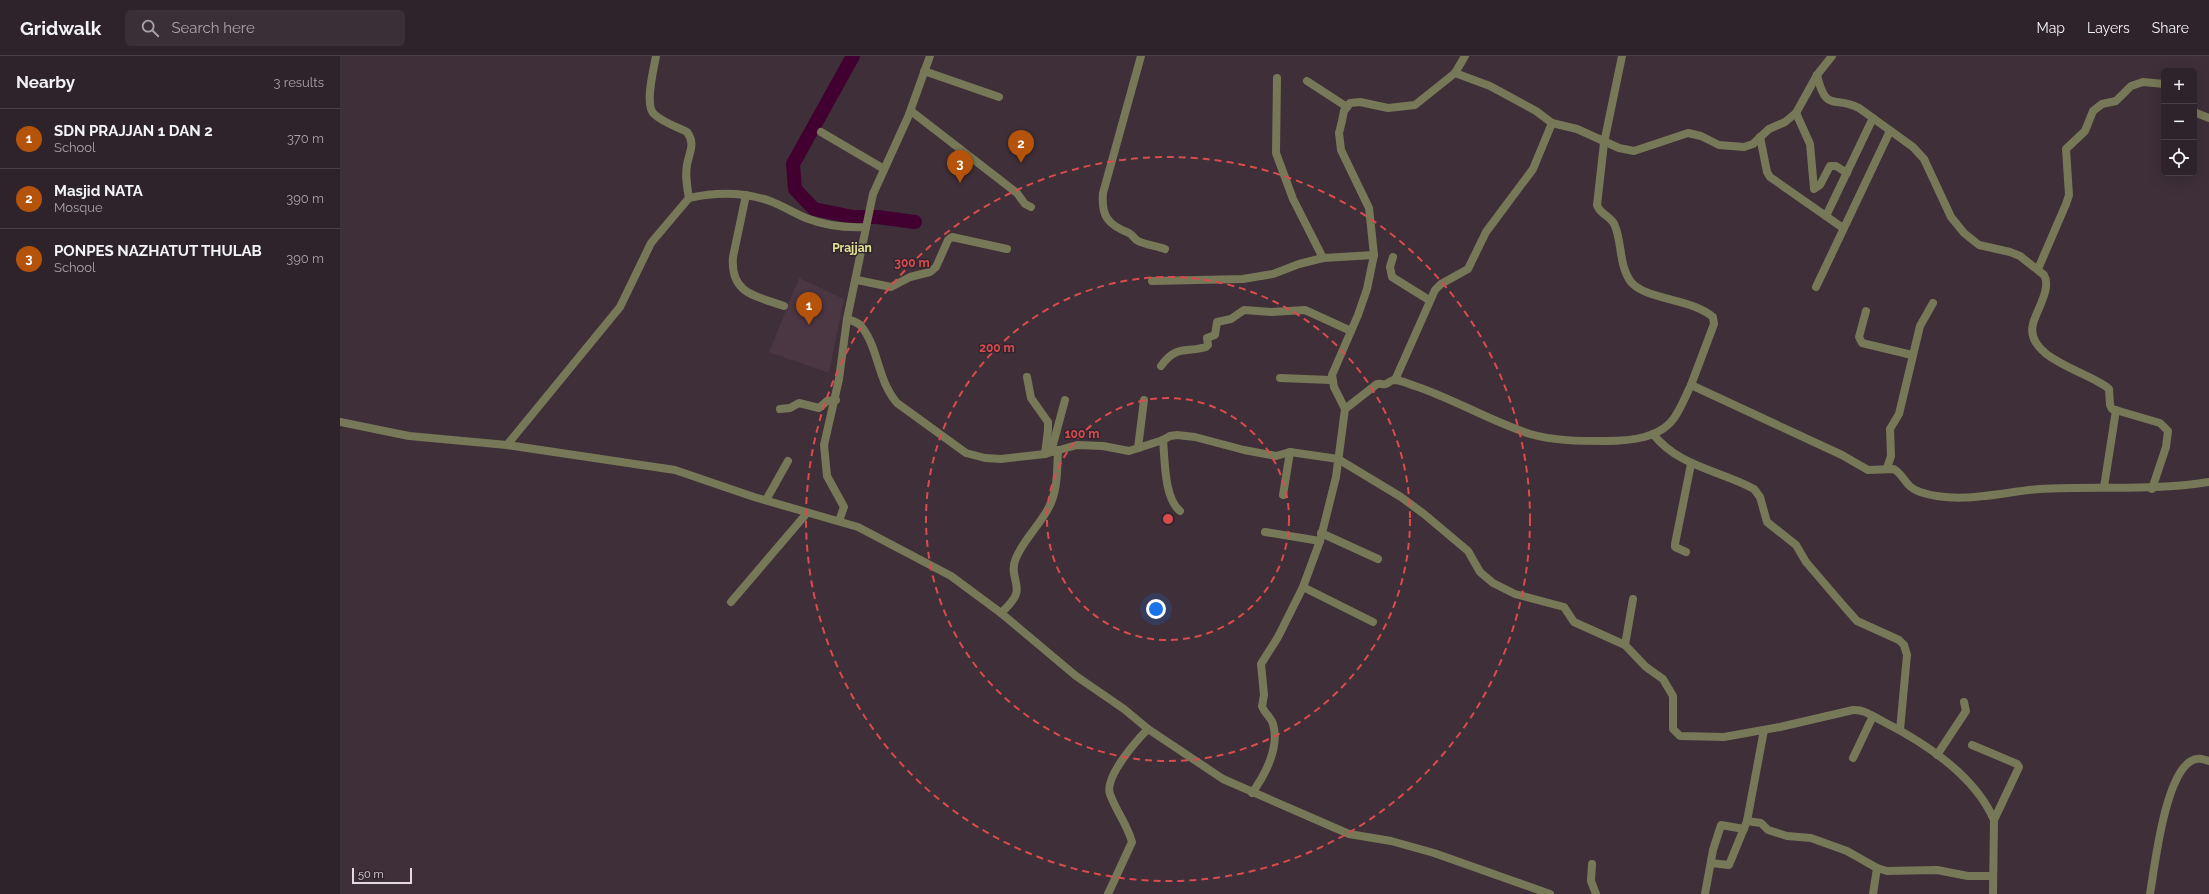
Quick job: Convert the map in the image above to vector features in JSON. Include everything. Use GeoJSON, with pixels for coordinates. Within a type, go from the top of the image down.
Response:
{"type":"FeatureCollection","features":[{"type":"Feature","properties":{"kind":"street"},"geometry":{"type":"LineString","coordinates":[[656,56],[649,98],[650,107],[654,114],[687,132],[690,136],[692,148],[687,166],[689,198]]}},
{"type":"Feature","properties":{"kind":"street"},"geometry":{"type":"LineString","coordinates":[[839,521],[844,507],[827,476],[824,445],[836,400],[847,319],[857,280],[869,207],[884,169],[911,111],[930,56]]}},
{"type":"Feature","properties":{"kind":"street"},"geometry":{"type":"LineString","coordinates":[[1141,56],[1103,193],[1103,205],[1108,220],[1116,229],[1132,235],[1138,241],[1165,249]]}},
{"type":"Feature","properties":{"kind":"street"},"geometry":{"type":"LineString","coordinates":[[1252,793],[1268,769],[1274,734],[1273,724],[1262,706],[1264,695],[1261,664],[1278,637],[1303,587],[1321,537],[1336,477],[1345,409],[1331,380],[1334,369],[1351,331],[1367,288],[1374,255],[1369,208],[1341,150],[1340,133],[1347,107],[1350,103],[1360,102],[1388,108],[1415,105],[1455,73],[1465,56]]}},
{"type":"Feature","properties":{"kind":"street"},"geometry":{"type":"LineString","coordinates":[[1345,409],[1377,384],[1384,384],[1395,380],[1435,392],[1485,416],[1530,434],[1548,438],[1584,441],[1615,441],[1642,438],[1653,434],[1666,426],[1676,417],[1691,385],[1714,324],[1713,317],[1702,308],[1644,290],[1631,281],[1625,270],[1614,222],[1599,211],[1597,205],[1604,143],[1622,56]]}},
{"type":"Feature","properties":{"kind":"street"},"geometry":{"type":"LineString","coordinates":[[1455,73],[1490,86],[1536,111],[1552,123],[1577,129],[1604,143],[1634,151],[1688,133],[1701,136],[1719,145],[1744,147],[1753,144],[1769,129],[1785,122],[1796,113],[1817,75],[1832,56]]}},
{"type":"Feature","properties":{"kind":"street"},"geometry":{"type":"LineString","coordinates":[[924,71],[999,97]]}},
{"type":"Feature","properties":{"kind":"street"},"geometry":{"type":"LineString","coordinates":[[1817,75],[1820,87],[1829,100],[1836,103],[1853,105],[1913,147],[1924,159],[1951,217],[1964,233],[1979,245],[2010,252],[2038,269],[2044,275],[2047,282],[2046,289],[2032,328],[2038,345],[2044,353],[2084,376],[2106,386],[2110,394],[2110,405],[2116,410],[2160,423],[2168,431],[2166,447],[2152,489]]}},
{"type":"Feature","properties":{"kind":"street"},"geometry":{"type":"LineString","coordinates":[[1277,78],[1276,153],[1292,199],[1323,258]]}},
{"type":"Feature","properties":{"kind":"street"},"geometry":{"type":"LineString","coordinates":[[1307,81],[1347,107]]}},
{"type":"Feature","properties":{"kind":"street"},"geometry":{"type":"LineString","coordinates":[[2038,269],[2069,195],[2066,154],[2068,146],[2084,131],[2093,111],[2098,107],[2116,101],[2131,86],[2144,82],[2161,84]]}},
{"type":"Feature","properties":{"kind":"street"},"geometry":{"type":"LineString","coordinates":[[911,111],[1017,194],[1025,204],[1030,207]]}},
{"type":"Feature","properties":{"kind":"street"},"geometry":{"type":"LineString","coordinates":[[1796,113],[1810,144],[1814,189],[1820,185],[1830,166],[1836,166],[1847,173]]}},
{"type":"Feature","properties":{"kind":"street"},"geometry":{"type":"LineString","coordinates":[[2197,113],[2209,118]]}},
{"type":"Feature","properties":{"kind":"street"},"geometry":{"type":"LineString","coordinates":[[1826,216],[1873,118]]}},
{"type":"Feature","properties":{"kind":"street"},"geometry":{"type":"LineString","coordinates":[[1395,380],[1429,300],[1438,287],[1468,269],[1486,232],[1533,169],[1552,123]]}},
{"type":"Feature","properties":{"kind":"street"},"geometry":{"type":"LineString","coordinates":[[1816,287],[1890,131]]}},
{"type":"Feature","properties":{"kind":"street"},"geometry":{"type":"LineString","coordinates":[[821,132],[884,169]]}},
{"type":"Feature","properties":{"kind":"street"},"geometry":{"type":"LineString","coordinates":[[1760,137],[1767,172],[1770,177],[1843,228]]}},
{"type":"Feature","properties":{"kind":"street"},"geometry":{"type":"LineString","coordinates":[[507,445],[620,307],[651,243],[689,198],[726,193],[746,195],[769,201],[821,223],[834,226],[867,225]]}},
{"type":"Feature","properties":{"kind":"street"},"geometry":{"type":"LineString","coordinates":[[746,195],[733,257],[733,266],[737,284],[744,291],[784,306]]}},
{"type":"Feature","properties":{"kind":"street"},"geometry":{"type":"LineString","coordinates":[[857,280],[891,287],[910,277],[930,272],[936,267],[948,240],[952,237],[1007,249]]}},
{"type":"Feature","properties":{"kind":"street"},"geometry":{"type":"LineString","coordinates":[[1152,281],[1243,279],[1272,274],[1299,264],[1323,258],[1374,255]]}},
{"type":"Feature","properties":{"kind":"street"},"geometry":{"type":"LineString","coordinates":[[1393,257],[1390,267],[1392,277],[1429,300]]}},
{"type":"Feature","properties":{"kind":"street"},"geometry":{"type":"LineString","coordinates":[[1887,468],[1891,456],[1890,429],[1899,414],[1920,326],[1933,303]]}},
{"type":"Feature","properties":{"kind":"street"},"geometry":{"type":"LineString","coordinates":[[1161,366],[1166,358],[1179,350],[1206,347],[1208,345],[1207,338],[1215,335],[1217,322],[1231,319],[1244,310],[1284,312],[1305,310],[1351,331]]}},
{"type":"Feature","properties":{"kind":"street"},"geometry":{"type":"LineString","coordinates":[[1866,311],[1859,337],[1862,343],[1912,355]]}},
{"type":"Feature","properties":{"kind":"street"},"geometry":{"type":"LineString","coordinates":[[847,319],[861,325],[872,346],[877,366],[889,394],[913,416],[970,455],[1001,459],[1051,452],[1077,445],[1103,446],[1129,451],[1163,440],[1170,436],[1184,435],[1244,450],[1276,456],[1290,452],[1338,459],[1401,497],[1424,514],[1468,551],[1480,572],[1493,583],[1515,594],[1564,606],[1574,622],[1625,645],[1646,667],[1663,679],[1670,689],[1675,704],[1673,729],[1676,734],[1684,737],[1714,738],[1764,730],[1853,710],[1863,711],[1873,716],[1900,730],[1943,758],[1975,791],[1989,809],[1994,820],[1993,894]]}},
{"type":"Feature","properties":{"kind":"street"},"geometry":{"type":"LineString","coordinates":[[1001,613],[1014,599],[1017,592],[1013,576],[1015,559],[1033,529],[1045,514],[1052,499],[1057,480],[1051,452],[1048,422],[1031,398],[1027,377]]}},
{"type":"Feature","properties":{"kind":"street"},"geometry":{"type":"LineString","coordinates":[[1280,378],[1331,380]]}},
{"type":"Feature","properties":{"kind":"street"},"geometry":{"type":"LineString","coordinates":[[1691,385],[1842,455],[1868,470],[1887,468],[1896,470],[1909,488],[1939,496],[1985,496],[2029,490],[2104,487],[2152,489],[2209,482]]}},
{"type":"Feature","properties":{"kind":"street"},"geometry":{"type":"LineString","coordinates":[[780,409],[790,408],[799,403],[819,408],[827,400],[836,400]]}},
{"type":"Feature","properties":{"kind":"street"},"geometry":{"type":"LineString","coordinates":[[1051,452],[1065,400]]}},
{"type":"Feature","properties":{"kind":"street"},"geometry":{"type":"LineString","coordinates":[[1138,448],[1144,400]]}},
{"type":"Feature","properties":{"kind":"street"},"geometry":{"type":"LineString","coordinates":[[2104,487],[2116,410]]}},
{"type":"Feature","properties":{"kind":"street"},"geometry":{"type":"LineString","coordinates":[[340,422],[424,438],[507,445],[675,470],[807,513],[839,521],[874,534],[951,576],[1001,613],[1076,676],[1124,709],[1148,729],[1223,779],[1252,793],[1349,834],[1391,841],[1434,853],[1550,894]]}},
{"type":"Feature","properties":{"kind":"street"},"geometry":{"type":"LineString","coordinates":[[1653,434],[1660,444],[1691,464],[1754,489],[1760,497],[1767,522],[1774,530],[1796,545],[1806,562],[1857,621],[1899,640],[1904,645],[1907,655],[1900,730]]}},
{"type":"Feature","properties":{"kind":"street"},"geometry":{"type":"LineString","coordinates":[[1163,440],[1169,497],[1174,507],[1180,511]]}},
{"type":"Feature","properties":{"kind":"street"},"geometry":{"type":"LineString","coordinates":[[1283,495],[1290,452]]}},
{"type":"Feature","properties":{"kind":"street"},"geometry":{"type":"LineString","coordinates":[[766,500],[788,461]]}},
{"type":"Feature","properties":{"kind":"street"},"geometry":{"type":"LineString","coordinates":[[1686,552],[1676,548],[1675,544],[1691,464]]}},
{"type":"Feature","properties":{"kind":"street"},"geometry":{"type":"LineString","coordinates":[[731,602],[807,513]]}},
{"type":"Feature","properties":{"kind":"street"},"geometry":{"type":"LineString","coordinates":[[1265,532],[1321,537],[1378,559]]}},
{"type":"Feature","properties":{"kind":"street"},"geometry":{"type":"LineString","coordinates":[[1303,587],[1373,622]]}},
{"type":"Feature","properties":{"kind":"street"},"geometry":{"type":"LineString","coordinates":[[1625,645],[1633,599]]}},
{"type":"Feature","properties":{"kind":"street"},"geometry":{"type":"LineString","coordinates":[[1937,755],[1966,711],[1964,702]]}},
{"type":"Feature","properties":{"kind":"street"},"geometry":{"type":"LineString","coordinates":[[1853,758],[1873,716]]}},
{"type":"Feature","properties":{"kind":"street"},"geometry":{"type":"LineString","coordinates":[[1108,894],[1132,842],[1122,816],[1109,792],[1110,786],[1116,771],[1132,744],[1148,729]]}},
{"type":"Feature","properties":{"kind":"street"},"geometry":{"type":"LineString","coordinates":[[1711,862],[1730,865],[1746,825],[1764,730]]}},
{"type":"Feature","properties":{"kind":"street"},"geometry":{"type":"LineString","coordinates":[[1972,745],[2019,765],[2018,772],[1994,820]]}},
{"type":"Feature","properties":{"kind":"street"},"geometry":{"type":"LineString","coordinates":[[2150,894],[2158,841],[2178,776],[2192,760],[2198,758],[2209,761]]}},
{"type":"Feature","properties":{"kind":"street"},"geometry":{"type":"LineString","coordinates":[[1705,894],[1711,862],[1721,825],[1746,825],[1759,823],[1768,830],[1787,836],[1811,838],[1847,851],[1877,868],[1888,871],[1937,870],[1968,876],[1993,876]]}},
{"type":"Feature","properties":{"kind":"street"},"geometry":{"type":"LineString","coordinates":[[1592,864],[1591,882],[1596,894]]}},
{"type":"Feature","properties":{"kind":"street"},"geometry":{"type":"LineString","coordinates":[[1873,894],[1877,868]]}},
{"type":"Feature","properties":{"kind":"shaded area"},"geometry":{"type":"Polygon","coordinates":[[[799,278],[844,299],[829,373],[769,352],[799,278]]]}},
{"type":"Feature","properties":{"kind":"waterway"},"geometry":{"type":"LineString","coordinates":[[853,56],[793,164],[795,189],[814,209],[853,217],[877,217],[915,222]]}},
{"type":"Feature","properties":{"kind":"place","name":"Masjid NATA"},"geometry":{"type":"Point","coordinates":[1021,163]}},
{"type":"Feature","properties":{"kind":"place","name":"PONPES NAZHATUT THULAB"},"geometry":{"type":"Point","coordinates":[960,183]}},
{"type":"Feature","properties":{"kind":"place","name":"SDN PRAJJAN 1 DAN 2"},"geometry":{"type":"Point","coordinates":[809,325]}},
{"type":"Feature","properties":{"kind":"district","name":"Prajjan"},"geometry":{"type":"Point","coordinates":[852,248]}}]}
